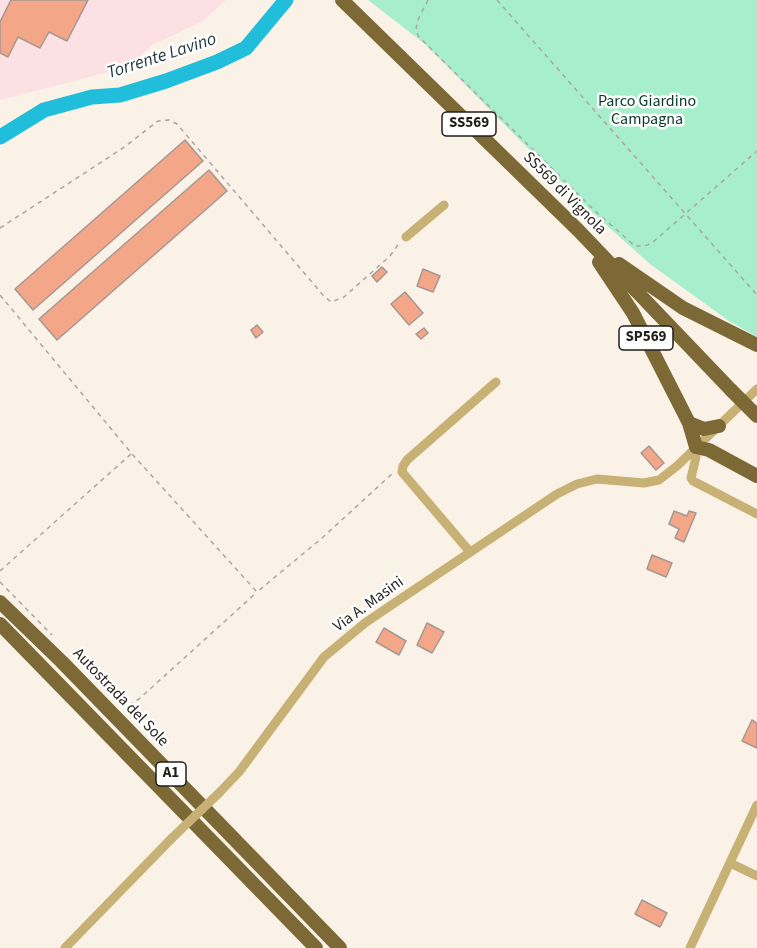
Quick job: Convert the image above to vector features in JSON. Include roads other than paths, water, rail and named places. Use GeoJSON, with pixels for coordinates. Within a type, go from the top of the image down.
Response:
{"type":"FeatureCollection","features":[{"type":"Feature","properties":{"kind":"highway","name":"SS569 di Vignola"},"geometry":{"type":"LineString","coordinates":[[342,0],[578,230],[757,416]]}},
{"type":"Feature","properties":{"kind":"highway","name":"SP569"},"geometry":{"type":"LineString","coordinates":[[578,230],[627,270],[683,308],[757,345]]}},
{"type":"Feature","properties":{"kind":"highway","name":"SP569"},"geometry":{"type":"LineString","coordinates":[[578,230],[633,313],[689,423],[695,449]]}},
{"type":"Feature","properties":{"kind":"highway"},"geometry":{"type":"LineString","coordinates":[[689,423],[705,429],[719,426]]}},
{"type":"Feature","properties":{"kind":"highway"},"geometry":{"type":"LineString","coordinates":[[719,426],[714,438],[720,456]]}},
{"type":"Feature","properties":{"kind":"highway"},"geometry":{"type":"LineString","coordinates":[[695,449],[709,450],[757,476]]}},
{"type":"Feature","properties":{"kind":"highway","name":"Autostrada del Sole"},"geometry":{"type":"LineString","coordinates":[[0,602],[62,662],[340,948]]}},
{"type":"Feature","properties":{"kind":"highway","name":"Autostrada del Sole"},"geometry":{"type":"LineString","coordinates":[[0,624],[316,948]]}},
{"type":"Feature","properties":{"kind":"street"},"geometry":{"type":"LineString","coordinates":[[406,237],[444,205]]}},
{"type":"Feature","properties":{"kind":"street"},"geometry":{"type":"LineString","coordinates":[[470,552],[402,472],[402,466],[496,382]]}},
{"type":"Feature","properties":{"kind":"street","name":"Via A. Masini"},"geometry":{"type":"LineString","coordinates":[[65,948],[239,772],[324,657],[365,623],[557,494],[577,484],[597,479],[644,483],[659,480],[677,466],[757,389]]}},
{"type":"Feature","properties":{"kind":"street"},"geometry":{"type":"LineString","coordinates":[[695,449],[696,457],[691,478],[693,481],[757,514]]}},
{"type":"Feature","properties":{"kind":"street"},"geometry":{"type":"LineString","coordinates":[[690,948],[757,805]]}},
{"type":"Feature","properties":{"kind":"street"},"geometry":{"type":"LineString","coordinates":[[730,863],[757,876]]}},
{"type":"Feature","properties":{"kind":"waterway","name":"Torrente Lavino"},"geometry":{"type":"LineString","coordinates":[[0,137],[44,110],[92,97],[120,95],[217,62],[246,48],[286,0]]}},
{"type":"Feature","properties":{"kind":"park label","name":"Parco Giardino Campagna"},"geometry":{"type":"Point","coordinates":[647,111]}}]}
